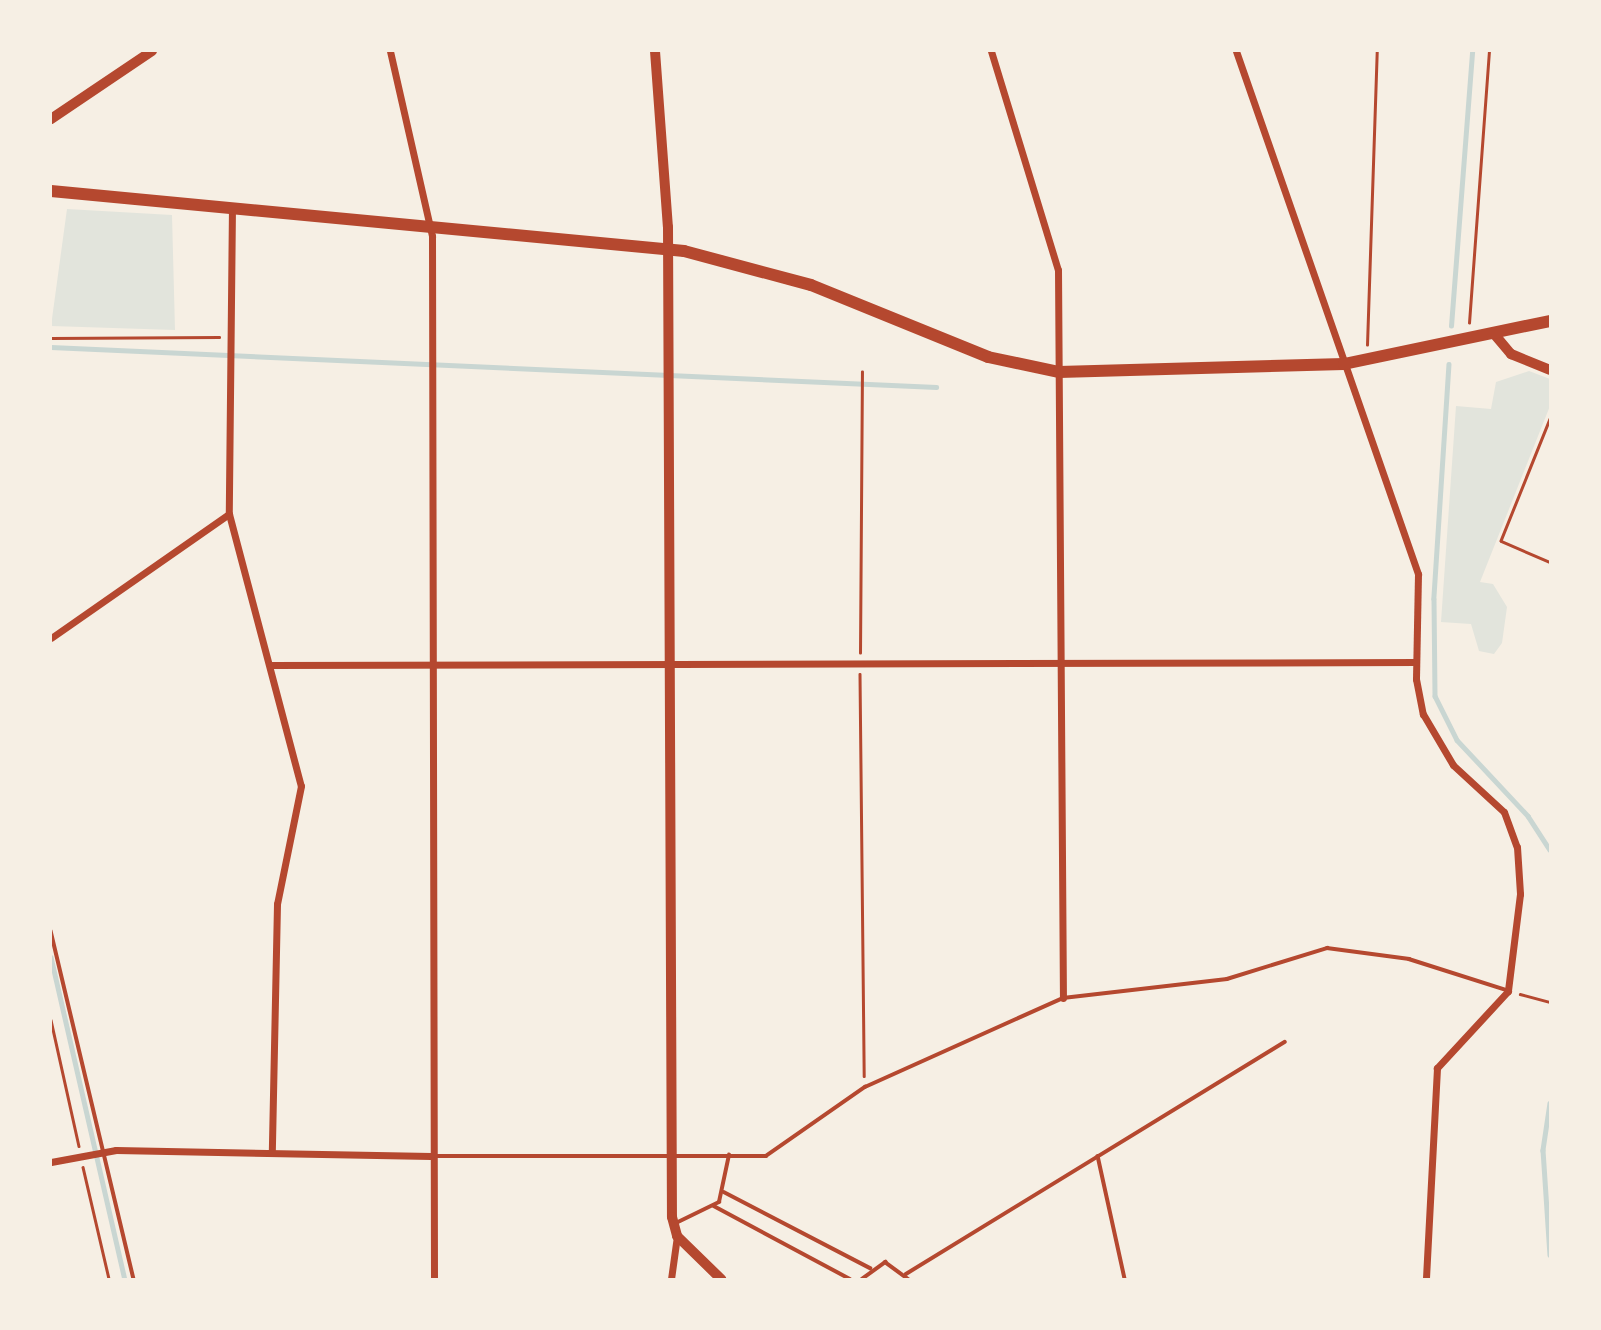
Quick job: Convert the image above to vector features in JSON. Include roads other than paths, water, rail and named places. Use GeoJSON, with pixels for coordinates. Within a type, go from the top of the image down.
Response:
{"type":"FeatureCollection","features":[{"type":"Feature","properties":{"kind":"main road"},"geometry":{"type":"LineString","coordinates":[[51,119],[152,51]]}},
{"type":"Feature","properties":{"kind":"main road"},"geometry":{"type":"LineString","coordinates":[[51,191],[232,204],[666,248],[761,268],[988,357],[1059,372],[1344,364],[1495,335],[1550,321]]}},
{"type":"Feature","properties":{"kind":"street"},"geometry":{"type":"LineString","coordinates":[[390,51],[430,223],[431,1156],[434,1279]]}},
{"type":"Feature","properties":{"kind":"street"},"geometry":{"type":"LineString","coordinates":[[655,51],[666,248],[671,1151],[674,1224],[677,1236],[671,1279]]}},
{"type":"Feature","properties":{"kind":"street"},"geometry":{"type":"LineString","coordinates":[[990,51],[1056,258],[1062,661],[1063,998]]}},
{"type":"Feature","properties":{"kind":"street"},"geometry":{"type":"LineString","coordinates":[[1236,51],[1418,574],[1416,662],[1423,714],[1436,741],[1504,812],[1516,835],[1520,894],[1508,991],[1437,1068],[1426,1279]]}},
{"type":"Feature","properties":{"kind":"street"},"geometry":{"type":"LineString","coordinates":[[232,204],[229,514],[301,786],[278,904],[272,1152]]}},
{"type":"Feature","properties":{"kind":"street"},"geometry":{"type":"LineString","coordinates":[[1495,335],[1511,354],[1550,370]]}},
{"type":"Feature","properties":{"kind":"street"},"geometry":{"type":"LineString","coordinates":[[51,638],[229,514]]}},
{"type":"Feature","properties":{"kind":"street"},"geometry":{"type":"LineString","coordinates":[[271,665],[860,661],[1416,662]]}},
{"type":"Feature","properties":{"kind":"street"},"geometry":{"type":"LineString","coordinates":[[51,1163],[104,1152],[431,1156]]}},
{"type":"Feature","properties":{"kind":"street"},"geometry":{"type":"LineString","coordinates":[[677,1236],[721,1279]]}},
{"type":"Feature","properties":{"kind":"lane"},"geometry":{"type":"LineString","coordinates":[[51,931],[134,1279]]}},
{"type":"Feature","properties":{"kind":"lane"},"geometry":{"type":"LineString","coordinates":[[431,1156],[671,1151],[729,1154],[780,1150],[865,1087],[1063,998],[1227,979],[1345,947],[1409,958],[1508,991]]}},
{"type":"Feature","properties":{"kind":"lane"},"geometry":{"type":"LineString","coordinates":[[724,1192],[870,1268],[893,1264],[907,1277],[1285,1042]]}},
{"type":"Feature","properties":{"kind":"lane"},"geometry":{"type":"LineString","coordinates":[[674,1224],[714,1206],[724,1192],[729,1154]]}},
{"type":"Feature","properties":{"kind":"lane"},"geometry":{"type":"LineString","coordinates":[[1098,1156],[1125,1279]]}},
{"type":"Feature","properties":{"kind":"lane"},"geometry":{"type":"LineString","coordinates":[[714,1206],[850,1279]]}},
{"type":"Feature","properties":{"kind":"lane"},"geometry":{"type":"LineString","coordinates":[[862,1279],[870,1268]]}},
{"type":"Feature","properties":{"kind":"waterway"},"geometry":{"type":"LineString","coordinates":[[1451,326],[1472,51]]}},
{"type":"Feature","properties":{"kind":"waterway"},"geometry":{"type":"LineString","coordinates":[[51,347],[936,387]]}},
{"type":"Feature","properties":{"kind":"waterway"},"geometry":{"type":"LineString","coordinates":[[1449,364],[1434,599],[1435,696],[1457,740],[1528,816],[1550,850]]}},
{"type":"Feature","properties":{"kind":"waterway"},"geometry":{"type":"LineString","coordinates":[[51,957],[125,1279]]}},
{"type":"Feature","properties":{"kind":"waterway"},"geometry":{"type":"LineString","coordinates":[[1550,1103],[1543,1150],[1550,1255]]}}]}
